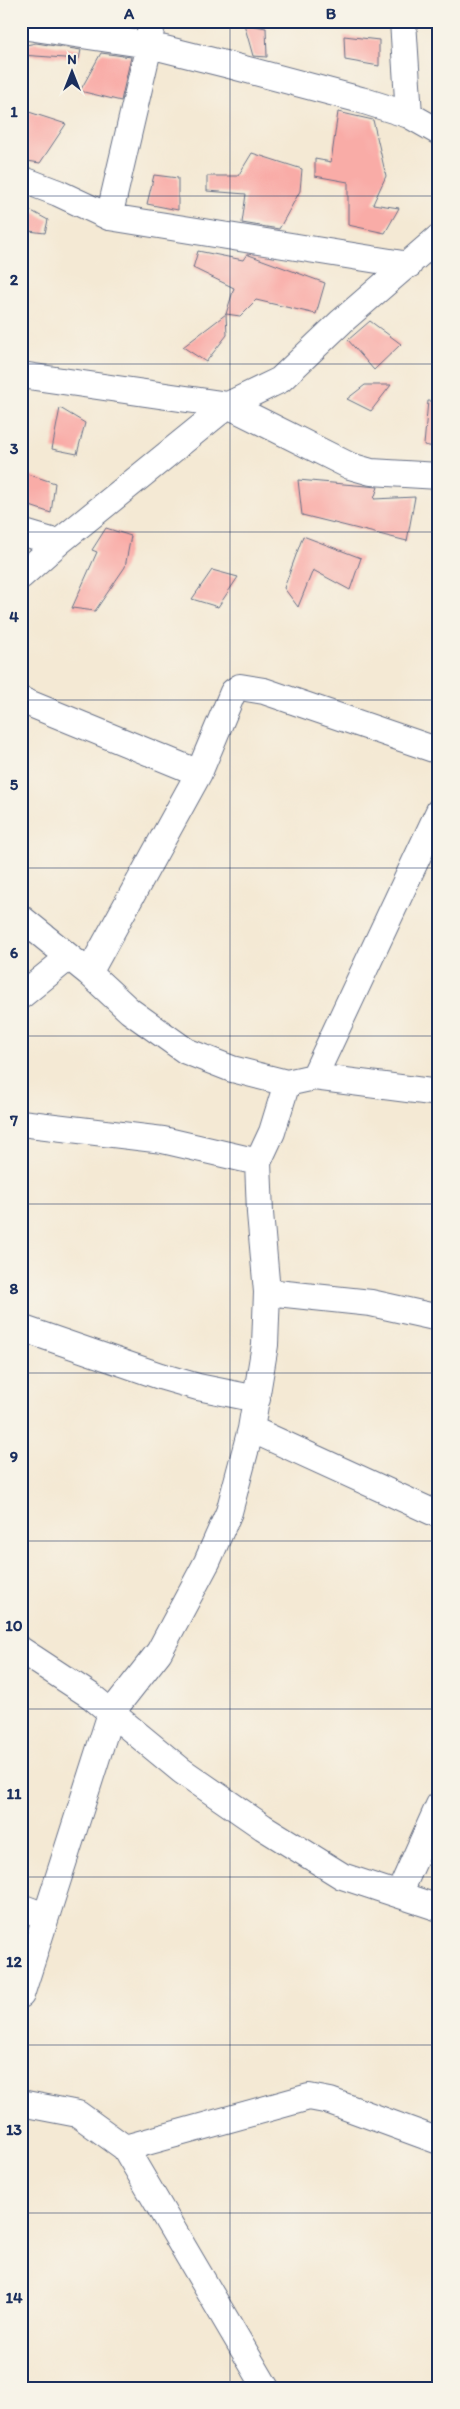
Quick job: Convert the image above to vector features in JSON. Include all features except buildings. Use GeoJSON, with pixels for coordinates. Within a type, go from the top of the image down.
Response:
{"type":"FeatureCollection","features":[{"type":"Feature","properties":{"kind":"street"},"geometry":{"type":"LineString","coordinates":[[403,21],[409,116]]}},
{"type":"Feature","properties":{"kind":"street"},"geometry":{"type":"LineString","coordinates":[[21,26],[150,33],[409,116],[439,132]]}},
{"type":"Feature","properties":{"kind":"street"},"geometry":{"type":"LineString","coordinates":[[109,217],[150,33]]}},
{"type":"Feature","properties":{"kind":"street"},"geometry":{"type":"LineString","coordinates":[[21,179],[58,193],[109,217],[409,265]]}},
{"type":"Feature","properties":{"kind":"street"},"geometry":{"type":"LineString","coordinates":[[21,576],[58,543],[228,405],[280,380],[342,321],[409,265],[439,237]]}},
{"type":"Feature","properties":{"kind":"street"},"geometry":{"type":"LineString","coordinates":[[21,375],[228,405],[350,466],[371,472],[439,476]]}},
{"type":"Feature","properties":{"kind":"street"},"geometry":{"type":"LineString","coordinates":[[21,532],[58,543]]}},
{"type":"Feature","properties":{"kind":"street"},"geometry":{"type":"LineString","coordinates":[[88,973],[199,773],[233,692],[240,687],[264,691],[439,751]]}},
{"type":"Feature","properties":{"kind":"street"},"geometry":{"type":"LineString","coordinates":[[21,700],[199,773]]}},
{"type":"Feature","properties":{"kind":"street"},"geometry":{"type":"LineString","coordinates":[[314,1077],[439,811]]}},
{"type":"Feature","properties":{"kind":"street"},"geometry":{"type":"LineString","coordinates":[[21,918],[88,973],[130,1011],[186,1051],[232,1069],[287,1083],[314,1077],[439,1093]]}},
{"type":"Feature","properties":{"kind":"street"},"geometry":{"type":"LineString","coordinates":[[21,996],[68,957]]}},
{"type":"Feature","properties":{"kind":"street"},"geometry":{"type":"LineString","coordinates":[[21,1995],[33,1911],[110,1713],[160,1652],[208,1562],[229,1512],[251,1429],[265,1345],[267,1292],[260,1213],[258,1162],[272,1132],[287,1083]]}},
{"type":"Feature","properties":{"kind":"street"},"geometry":{"type":"LineString","coordinates":[[21,1123],[163,1140],[258,1162]]}},
{"type":"Feature","properties":{"kind":"street"},"geometry":{"type":"LineString","coordinates":[[267,1292],[371,1303],[439,1318]]}},
{"type":"Feature","properties":{"kind":"street"},"geometry":{"type":"LineString","coordinates":[[21,1328],[160,1376],[198,1387],[257,1399]]}},
{"type":"Feature","properties":{"kind":"street"},"geometry":{"type":"LineString","coordinates":[[251,1429],[439,1515]]}},
{"type":"Feature","properties":{"kind":"street"},"geometry":{"type":"LineString","coordinates":[[21,1650],[91,1696],[182,1770],[263,1827],[342,1876],[439,1908]]}},
{"type":"Feature","properties":{"kind":"street"},"geometry":{"type":"LineString","coordinates":[[398,1894],[439,1805]]}},
{"type":"Feature","properties":{"kind":"street"},"geometry":{"type":"LineString","coordinates":[[125,2148],[309,2097],[330,2101],[439,2141]]}},
{"type":"Feature","properties":{"kind":"street"},"geometry":{"type":"LineString","coordinates":[[21,2103],[78,2114],[125,2148],[266,2388]]}}]}
